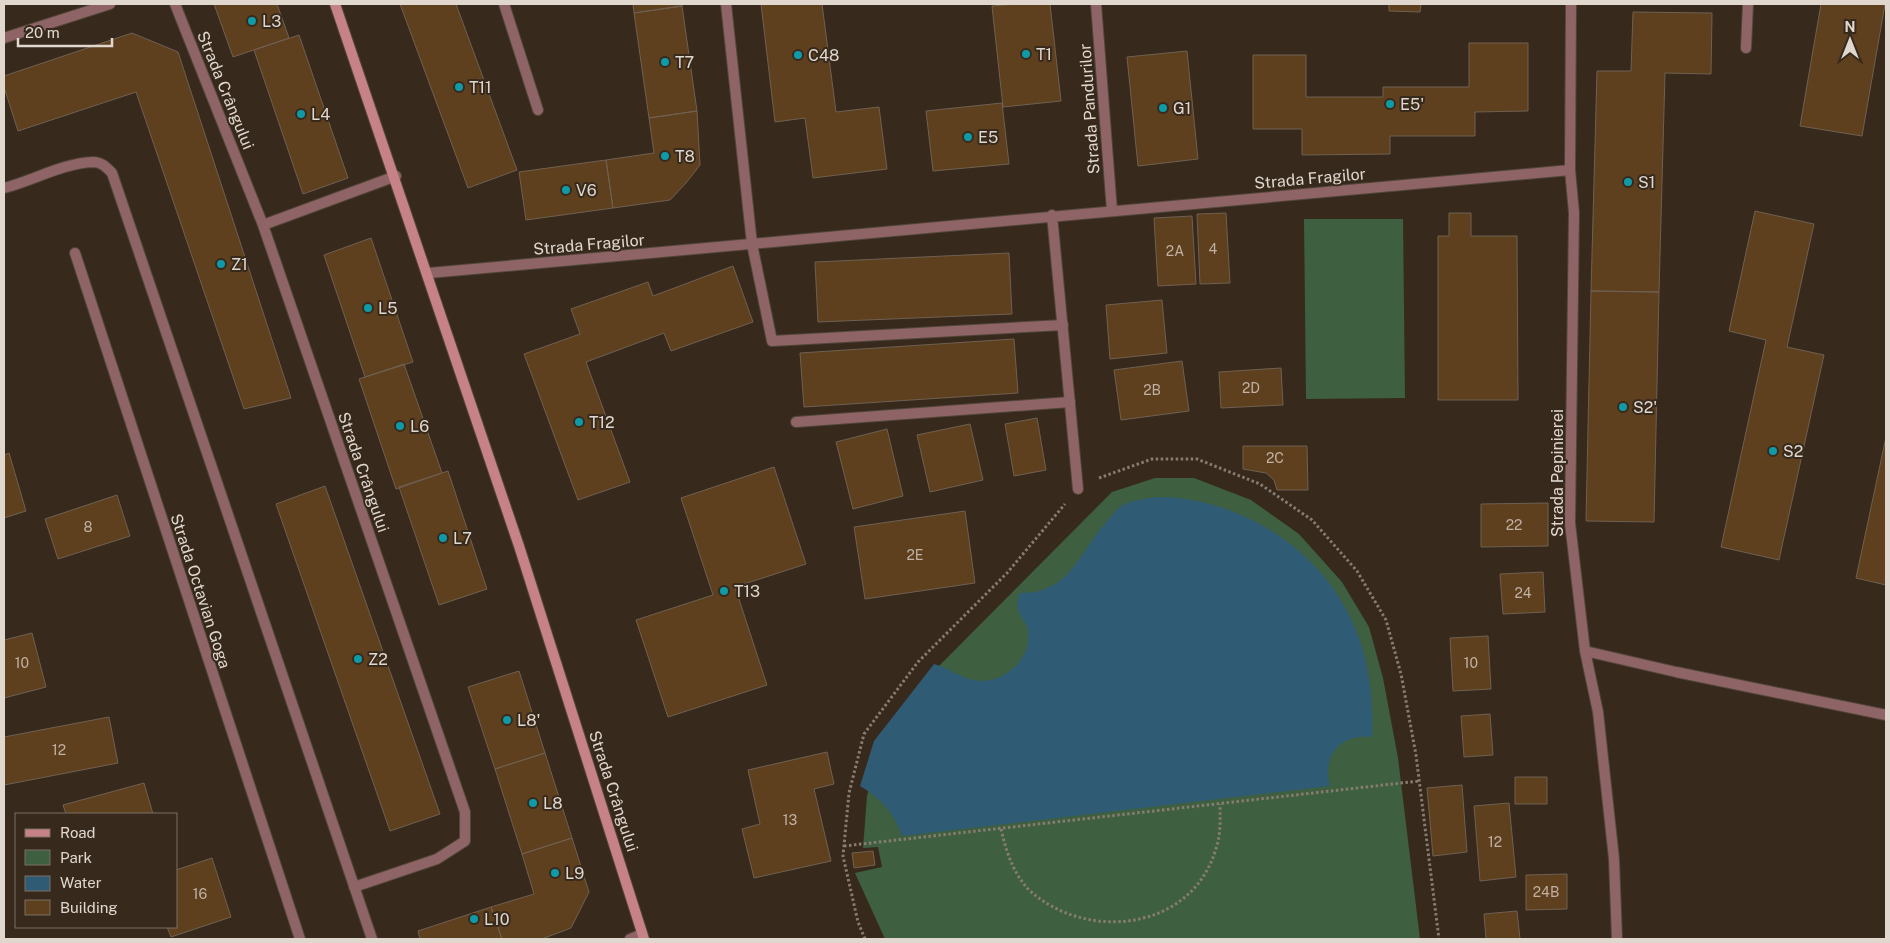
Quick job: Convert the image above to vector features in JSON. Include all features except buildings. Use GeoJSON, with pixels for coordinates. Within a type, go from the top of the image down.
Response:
{"type":"FeatureCollection","features":[{"type":"Feature","properties":{"kind":"main road","name":"Strada Crângului"},"geometry":{"type":"LineString","coordinates":[[336,4],[429,273],[539,606],[643,937]]}},
{"type":"Feature","properties":{"kind":"street"},"geometry":{"type":"LineString","coordinates":[[4,38],[110,4]]}},
{"type":"Feature","properties":{"kind":"street","name":"Strada Crângului"},"geometry":{"type":"LineString","coordinates":[[175,4],[263,225],[465,812],[465,840],[437,859],[354,887]]}},
{"type":"Feature","properties":{"kind":"street"},"geometry":{"type":"LineString","coordinates":[[504,4],[538,110]]}},
{"type":"Feature","properties":{"kind":"street"},"geometry":{"type":"LineString","coordinates":[[726,4],[752,244],[772,341],[1063,325]]}},
{"type":"Feature","properties":{"kind":"street","name":"Strada Pandurilor"},"geometry":{"type":"LineString","coordinates":[[1096,4],[1112,211]]}},
{"type":"Feature","properties":{"kind":"street","name":"Strada Pepinierei"},"geometry":{"type":"LineString","coordinates":[[1571,4],[1570,170],[1574,213],[1570,523],[1585,651],[1599,721],[1614,859],[1618,939]]}},
{"type":"Feature","properties":{"kind":"street"},"geometry":{"type":"LineString","coordinates":[[1746,48],[1748,4]]}},
{"type":"Feature","properties":{"kind":"street"},"geometry":{"type":"LineString","coordinates":[[4,188],[60,169],[94,162],[104,165],[112,173],[372,939]]}},
{"type":"Feature","properties":{"kind":"street","name":"Strada Fragilor"},"geometry":{"type":"LineString","coordinates":[[429,273],[1052,215],[1570,170]]}},
{"type":"Feature","properties":{"kind":"street"},"geometry":{"type":"LineString","coordinates":[[263,225],[396,176]]}},
{"type":"Feature","properties":{"kind":"street"},"geometry":{"type":"LineString","coordinates":[[1052,215],[1078,489]]}},
{"type":"Feature","properties":{"kind":"street","name":"Strada Octavian Goga"},"geometry":{"type":"LineString","coordinates":[[75,253],[300,939]]}},
{"type":"Feature","properties":{"kind":"street"},"geometry":{"type":"LineString","coordinates":[[796,422],[1070,402]]}},
{"type":"Feature","properties":{"kind":"street"},"geometry":{"type":"LineString","coordinates":[[1585,651],[1886,715]]}},
{"type":"Feature","properties":{"kind":"street","name":"Strada Crângului"},"geometry":{"type":"LineString","coordinates":[[630,939],[643,937]]}},
{"type":"Feature","properties":{"kind":"path"},"geometry":{"type":"LineString","coordinates":[[865,939],[858,922],[845,865],[844,846],[849,793],[864,734],[918,662],[1007,573],[1078,489],[1102,476],[1152,459],[1197,459],[1260,484],[1312,520],[1357,571],[1386,620],[1401,674],[1419,781],[1439,939]]}},
{"type":"Feature","properties":{"kind":"path"},"geometry":{"type":"LineString","coordinates":[[844,846],[1419,781]]}},
{"type":"Feature","properties":{"kind":"path"},"geometry":{"type":"LineString","coordinates":[[1130,926],[1150,920],[1168,911],[1185,898],[1199,883],[1210,865],[1217,845],[1220,804]]}},
{"type":"Feature","properties":{"kind":"path"},"geometry":{"type":"LineString","coordinates":[[1001,829],[1006,850],[1015,871],[1028,889],[1044,905],[1064,917],[1085,924]]}},
{"type":"Feature","properties":{"kind":"green space"},"geometry":{"type":"Polygon","coordinates":[[[1304,219],[1403,219],[1405,398],[1306,399],[1304,219]]]}},
{"type":"Feature","properties":{"kind":"green space"},"geometry":{"type":"Polygon","coordinates":[[[1155,478],[1194,478],[1251,500],[1299,534],[1342,582],[1369,627],[1383,678],[1398,758],[1420,939],[885,939],[855,873],[882,867],[878,847],[863,848],[867,796],[881,742],[931,674],[1112,492],[1155,478]]]}},
{"type":"Feature","properties":{"kind":"water"},"geometry":{"type":"Polygon","coordinates":[[[1157,497],[1191,500],[1223,508],[1255,521],[1284,539],[1309,561],[1332,586],[1349,615],[1362,647],[1368,669],[1371,692],[1372,737],[1351,739],[1336,749],[1331,756],[1329,765],[1330,786],[902,836],[895,820],[881,801],[860,786],[874,741],[934,664],[969,679],[985,681],[995,679],[1014,668],[1026,650],[1028,640],[1028,629],[1018,608],[1019,593],[1036,592],[1050,587],[1062,579],[1080,559],[1118,508],[1133,501],[1157,497]]]}},
{"type":"Feature","properties":{"kind":"place","name":"L3"},"geometry":{"type":"Point","coordinates":[252,21]}},
{"type":"Feature","properties":{"kind":"place","name":"T1"},"geometry":{"type":"Point","coordinates":[1026,54]}},
{"type":"Feature","properties":{"kind":"place","name":"C48"},"geometry":{"type":"Point","coordinates":[798,55]}},
{"type":"Feature","properties":{"kind":"place","name":"T7"},"geometry":{"type":"Point","coordinates":[665,62]}},
{"type":"Feature","properties":{"kind":"place","name":"T11"},"geometry":{"type":"Point","coordinates":[459,87]}},
{"type":"Feature","properties":{"kind":"place","name":"E5'"},"geometry":{"type":"Point","coordinates":[1390,104]}},
{"type":"Feature","properties":{"kind":"place","name":"G1"},"geometry":{"type":"Point","coordinates":[1163,108]}},
{"type":"Feature","properties":{"kind":"place","name":"L4"},"geometry":{"type":"Point","coordinates":[301,114]}},
{"type":"Feature","properties":{"kind":"place","name":"E5"},"geometry":{"type":"Point","coordinates":[968,137]}},
{"type":"Feature","properties":{"kind":"place","name":"T8"},"geometry":{"type":"Point","coordinates":[665,156]}},
{"type":"Feature","properties":{"kind":"place","name":"S1"},"geometry":{"type":"Point","coordinates":[1628,182]}},
{"type":"Feature","properties":{"kind":"place","name":"V6"},"geometry":{"type":"Point","coordinates":[566,190]}},
{"type":"Feature","properties":{"kind":"place","name":"Z1"},"geometry":{"type":"Point","coordinates":[221,264]}},
{"type":"Feature","properties":{"kind":"place","name":"L5"},"geometry":{"type":"Point","coordinates":[368,308]}},
{"type":"Feature","properties":{"kind":"place","name":"S2'"},"geometry":{"type":"Point","coordinates":[1623,407]}},
{"type":"Feature","properties":{"kind":"place","name":"T12"},"geometry":{"type":"Point","coordinates":[579,422]}},
{"type":"Feature","properties":{"kind":"place","name":"L6"},"geometry":{"type":"Point","coordinates":[400,426]}},
{"type":"Feature","properties":{"kind":"place","name":"S2"},"geometry":{"type":"Point","coordinates":[1773,451]}},
{"type":"Feature","properties":{"kind":"place","name":"L7"},"geometry":{"type":"Point","coordinates":[443,538]}},
{"type":"Feature","properties":{"kind":"place","name":"T13"},"geometry":{"type":"Point","coordinates":[724,591]}},
{"type":"Feature","properties":{"kind":"place","name":"Z2"},"geometry":{"type":"Point","coordinates":[358,659]}},
{"type":"Feature","properties":{"kind":"place","name":"L8'"},"geometry":{"type":"Point","coordinates":[507,720]}},
{"type":"Feature","properties":{"kind":"place","name":"L8"},"geometry":{"type":"Point","coordinates":[533,803]}},
{"type":"Feature","properties":{"kind":"place","name":"L9"},"geometry":{"type":"Point","coordinates":[555,873]}},
{"type":"Feature","properties":{"kind":"place","name":"L10"},"geometry":{"type":"Point","coordinates":[474,919]}}]}
